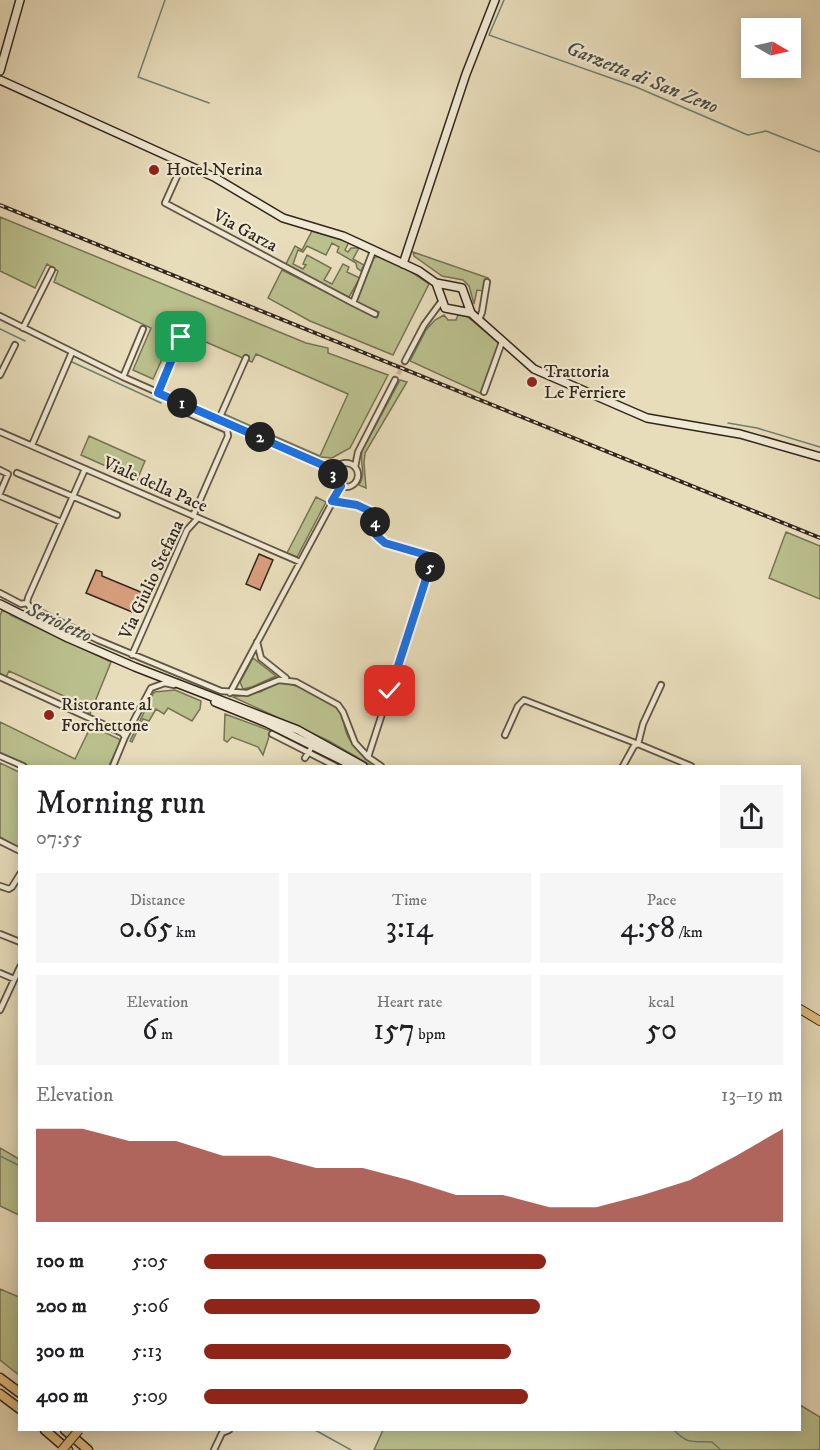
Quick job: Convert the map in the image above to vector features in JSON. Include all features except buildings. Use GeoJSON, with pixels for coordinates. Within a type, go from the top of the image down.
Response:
{"type":"FeatureCollection","features":[{"type":"Feature","properties":{"kind":"highway"},"geometry":{"type":"LineString","coordinates":[[0,1378],[18,1392]]}},
{"type":"Feature","properties":{"kind":"highway"},"geometry":{"type":"LineString","coordinates":[[0,1394],[18,1408]]}},
{"type":"Feature","properties":{"kind":"highway"},"geometry":{"type":"LineString","coordinates":[[46,1431],[68,1450]]}},
{"type":"Feature","properties":{"kind":"highway"},"geometry":{"type":"LineString","coordinates":[[66,1431],[88,1450]]}},
{"type":"Feature","properties":{"kind":"main road"},"geometry":{"type":"LineString","coordinates":[[801,1010],[820,1021]]}},
{"type":"Feature","properties":{"kind":"main road"},"geometry":{"type":"LineString","coordinates":[[62,1450],[78,1431]]}},
{"type":"Feature","properties":{"kind":"street"},"geometry":{"type":"LineString","coordinates":[[0,71],[5,46],[20,0]]}},
{"type":"Feature","properties":{"kind":"street"},"geometry":{"type":"LineString","coordinates":[[403,264],[463,85],[495,0]]}},
{"type":"Feature","properties":{"kind":"street"},"geometry":{"type":"LineString","coordinates":[[0,54],[5,46]]}},
{"type":"Feature","properties":{"kind":"street"},"geometry":{"type":"LineString","coordinates":[[0,79],[214,177],[283,218],[333,233],[419,271],[436,284],[462,288],[471,313],[534,369],[637,413],[667,423],[723,430],[820,457]]}},
{"type":"Feature","properties":{"kind":"street","name":"Via Garza"},"geometry":{"type":"LineString","coordinates":[[183,163],[165,203],[375,314]]}},
{"type":"Feature","properties":{"kind":"street"},"geometry":{"type":"LineString","coordinates":[[352,303],[373,251]]}},
{"type":"Feature","properties":{"kind":"street"},"geometry":{"type":"LineString","coordinates":[[23,328],[52,270]]}},
{"type":"Feature","properties":{"kind":"street"},"geometry":{"type":"LineString","coordinates":[[478,320],[482,315],[487,282]]}},
{"type":"Feature","properties":{"kind":"street"},"geometry":{"type":"LineString","coordinates":[[436,284],[448,310]]}},
{"type":"Feature","properties":{"kind":"street"},"geometry":{"type":"LineString","coordinates":[[405,361],[424,325],[434,314],[444,289],[450,286]]}},
{"type":"Feature","properties":{"kind":"street"},"geometry":{"type":"LineString","coordinates":[[459,310],[464,306],[466,299]]}},
{"type":"Feature","properties":{"kind":"street"},"geometry":{"type":"LineString","coordinates":[[434,314],[448,310],[471,313]]}},
{"type":"Feature","properties":{"kind":"street"},"geometry":{"type":"LineString","coordinates":[[0,316],[123,377],[334,470]]}},
{"type":"Feature","properties":{"kind":"street"},"geometry":{"type":"LineString","coordinates":[[123,377],[143,329]]}},
{"type":"Feature","properties":{"kind":"street"},"geometry":{"type":"LineString","coordinates":[[158,393],[181,337]]}},
{"type":"Feature","properties":{"kind":"street"},"geometry":{"type":"LineString","coordinates":[[484,392],[502,342]]}},
{"type":"Feature","properties":{"kind":"street"},"geometry":{"type":"LineString","coordinates":[[0,375],[15,345]]}},
{"type":"Feature","properties":{"kind":"street"},"geometry":{"type":"LineString","coordinates":[[32,446],[72,352]]}},
{"type":"Feature","properties":{"kind":"street"},"geometry":{"type":"LineString","coordinates":[[219,419],[246,358]]}},
{"type":"Feature","properties":{"kind":"street"},"geometry":{"type":"LineString","coordinates":[[355,468],[358,452],[395,380]]}},
{"type":"Feature","properties":{"kind":"street","name":"Via Giulio Stefana"},"geometry":{"type":"LineString","coordinates":[[132,655],[187,530],[196,517],[228,436],[227,430],[174,406]]}},
{"type":"Feature","properties":{"kind":"street","name":"Viale della Pace"},"geometry":{"type":"LineString","coordinates":[[0,432],[300,562]]}},
{"type":"Feature","properties":{"kind":"street"},"geometry":{"type":"LineString","coordinates":[[347,463],[355,468],[358,474],[356,481],[348,487],[341,486],[334,479],[334,470],[341,464],[347,463],[358,452]]}},
{"type":"Feature","properties":{"kind":"street"},"geometry":{"type":"LineString","coordinates":[[27,603],[27,598],[85,469]]}},
{"type":"Feature","properties":{"kind":"street"},"geometry":{"type":"LineString","coordinates":[[0,470],[8,474],[0,494],[61,522]]}},
{"type":"Feature","properties":{"kind":"street"},"geometry":{"type":"LineString","coordinates":[[17,473],[117,515]]}},
{"type":"Feature","properties":{"kind":"street"},"geometry":{"type":"LineString","coordinates":[[230,693],[341,486]]}},
{"type":"Feature","properties":{"kind":"street"},"geometry":{"type":"LineString","coordinates":[[332,501],[357,505],[374,513],[376,535],[385,543],[433,557],[368,757]]}},
{"type":"Feature","properties":{"kind":"street"},"geometry":{"type":"LineString","coordinates":[[0,593],[21,604],[27,603],[68,627],[132,655],[230,693],[248,693],[259,690],[276,680],[288,680]]}},
{"type":"Feature","properties":{"kind":"street"},"geometry":{"type":"LineString","coordinates":[[0,604],[68,638],[206,696],[268,717],[327,745],[361,765]]}},
{"type":"Feature","properties":{"kind":"street"},"geometry":{"type":"LineString","coordinates":[[258,638],[259,654]]}},
{"type":"Feature","properties":{"kind":"street"},"geometry":{"type":"LineString","coordinates":[[249,656],[253,653],[259,654],[278,674],[338,705],[343,712],[352,739],[368,757],[380,765]]}},
{"type":"Feature","properties":{"kind":"street"},"geometry":{"type":"LineString","coordinates":[[276,680],[278,674]]}},
{"type":"Feature","properties":{"kind":"street"},"geometry":{"type":"LineString","coordinates":[[239,675],[239,687],[248,693]]}},
{"type":"Feature","properties":{"kind":"street"},"geometry":{"type":"LineString","coordinates":[[0,677],[122,733],[125,737]]}},
{"type":"Feature","properties":{"kind":"street"},"geometry":{"type":"LineString","coordinates":[[113,765],[125,737],[151,688],[165,683],[180,685]]}},
{"type":"Feature","properties":{"kind":"street"},"geometry":{"type":"LineString","coordinates":[[624,765],[630,752],[638,744],[643,724],[661,685]]}},
{"type":"Feature","properties":{"kind":"street"},"geometry":{"type":"LineString","coordinates":[[206,696],[212,701],[267,723],[311,748],[333,765]]}},
{"type":"Feature","properties":{"kind":"street"},"geometry":{"type":"LineString","coordinates":[[505,735],[518,706],[524,700],[689,765]]}},
{"type":"Feature","properties":{"kind":"street"},"geometry":{"type":"LineString","coordinates":[[272,734],[351,765]]}},
{"type":"Feature","properties":{"kind":"street"},"geometry":{"type":"LineString","coordinates":[[305,758],[311,748],[327,745]]}},
{"type":"Feature","properties":{"kind":"street"},"geometry":{"type":"LineString","coordinates":[[0,756],[20,765]]}},
{"type":"Feature","properties":{"kind":"street"},"geometry":{"type":"LineString","coordinates":[[322,765],[325,760]]}},
{"type":"Feature","properties":{"kind":"street"},"geometry":{"type":"LineString","coordinates":[[0,841],[18,850]]}},
{"type":"Feature","properties":{"kind":"street"},"geometry":{"type":"LineString","coordinates":[[0,886],[12,887],[18,877]]}},
{"type":"Feature","properties":{"kind":"street"},"geometry":{"type":"LineString","coordinates":[[0,934],[18,941]]}},
{"type":"Feature","properties":{"kind":"street"},"geometry":{"type":"LineString","coordinates":[[0,1008],[18,972]]}},
{"type":"Feature","properties":{"kind":"street"},"geometry":{"type":"LineString","coordinates":[[0,973],[14,979]]}},
{"type":"Feature","properties":{"kind":"street"},"geometry":{"type":"LineString","coordinates":[[214,1450],[222,1433],[227,1431]]}},
{"type":"Feature","properties":{"kind":"green space"},"geometry":{"type":"Polygon","coordinates":[[[0,217],[306,343],[328,348],[328,353],[388,375],[350,448],[332,458],[321,458],[224,416],[224,414],[320,456],[348,394],[256,354],[252,362],[192,336],[187,345],[172,337],[153,379],[133,370],[151,328],[54,282],[58,271],[47,264],[35,288],[0,271],[0,217]]]}},
{"type":"Feature","properties":{"kind":"green space"},"geometry":{"type":"Polygon","coordinates":[[[312,231],[349,242],[345,250],[348,252],[351,248],[359,248],[353,259],[364,265],[361,271],[357,268],[356,263],[337,252],[339,247],[332,243],[326,255],[307,246],[303,252],[298,250],[293,264],[303,269],[307,255],[331,268],[324,280],[332,284],[343,264],[349,267],[347,272],[360,278],[349,297],[285,266],[295,246],[302,250],[312,231]]]}},
{"type":"Feature","properties":{"kind":"green space"},"geometry":{"type":"Polygon","coordinates":[[[413,252],[488,278],[483,291],[477,290],[474,304],[469,286],[463,280],[442,276],[414,256],[413,252]]]}},
{"type":"Feature","properties":{"kind":"green space"},"geometry":{"type":"Polygon","coordinates":[[[378,256],[399,264],[429,284],[393,355],[310,321],[268,298],[282,270],[377,318],[379,312],[356,302],[374,258],[378,256]]]}},
{"type":"Feature","properties":{"kind":"green space"},"geometry":{"type":"Polygon","coordinates":[[[464,314],[499,343],[482,394],[410,361],[426,330],[435,320],[444,315],[448,320],[456,320],[458,315],[464,314]]]}},
{"type":"Feature","properties":{"kind":"green space"},"geometry":{"type":"Polygon","coordinates":[[[400,380],[407,382],[365,453],[366,488],[359,485],[363,472],[362,451],[400,380]]]}},
{"type":"Feature","properties":{"kind":"green space"},"geometry":{"type":"Polygon","coordinates":[[[89,436],[145,461],[137,480],[81,455],[89,436]]]}},
{"type":"Feature","properties":{"kind":"green space"},"geometry":{"type":"Polygon","coordinates":[[[316,497],[326,502],[297,557],[287,553],[316,497]]]}},
{"type":"Feature","properties":{"kind":"green space"},"geometry":{"type":"Polygon","coordinates":[[[786,532],[820,546],[820,599],[769,578],[786,532]]]}},
{"type":"Feature","properties":{"kind":"green space"},"geometry":{"type":"Polygon","coordinates":[[[2,610],[111,662],[90,714],[66,703],[68,698],[9,671],[6,677],[0,674],[0,616],[2,610]]]}},
{"type":"Feature","properties":{"kind":"green space"},"geometry":{"type":"Polygon","coordinates":[[[253,658],[276,676],[243,689],[240,682],[253,658]]]}},
{"type":"Feature","properties":{"kind":"green space"},"geometry":{"type":"Polygon","coordinates":[[[279,682],[322,697],[337,708],[341,714],[346,732],[355,748],[377,765],[370,765],[329,741],[233,697],[260,692],[279,682]]]}},
{"type":"Feature","properties":{"kind":"green space"},"geometry":{"type":"Polygon","coordinates":[[[175,690],[201,701],[200,709],[192,721],[168,708],[164,714],[156,709],[149,721],[143,719],[132,742],[130,741],[154,692],[175,690]]]}},
{"type":"Feature","properties":{"kind":"green space"},"geometry":{"type":"Polygon","coordinates":[[[225,714],[271,731],[263,755],[258,747],[232,737],[227,742],[224,740],[225,714]]]}},
{"type":"Feature","properties":{"kind":"green space"},"geometry":{"type":"Polygon","coordinates":[[[0,722],[75,759],[91,726],[119,739],[120,742],[109,765],[27,765],[0,753],[0,722]]]}},
{"type":"Feature","properties":{"kind":"green space"},"geometry":{"type":"Polygon","coordinates":[[[0,763],[18,772],[18,847],[0,837],[0,763]]]}},
{"type":"Feature","properties":{"kind":"green space"},"geometry":{"type":"Polygon","coordinates":[[[0,1148],[18,1158],[18,1215],[0,1206],[0,1148]]]}},
{"type":"Feature","properties":{"kind":"green space"},"geometry":{"type":"Polygon","coordinates":[[[0,1289],[18,1297],[18,1374],[0,1360],[0,1289]]]}},
{"type":"Feature","properties":{"kind":"green space"},"geometry":{"type":"Polygon","coordinates":[[[801,1406],[820,1417],[820,1450],[374,1450],[383,1431],[801,1431],[801,1406]]]}},
{"type":"Feature","properties":{"kind":"waterway"},"geometry":{"type":"LineString","coordinates":[[165,0],[138,77],[209,103]]}},
{"type":"Feature","properties":{"kind":"waterway","name":"Garzetta di San Zeno"},"geometry":{"type":"LineString","coordinates":[[504,0],[489,35],[636,87],[748,135],[766,131],[820,152]]}},
{"type":"Feature","properties":{"kind":"waterway","name":"Serioletto"},"geometry":{"type":"LineString","coordinates":[[0,329],[25,341]]}},
{"type":"Feature","properties":{"kind":"waterway"},"geometry":{"type":"LineString","coordinates":[[72,362],[161,403]]}},
{"type":"Feature","properties":{"kind":"waterway","name":"Garzetta di San Zeno"},"geometry":{"type":"LineString","coordinates":[[728,423],[757,428],[820,447]]}},
{"type":"Feature","properties":{"kind":"waterway","name":"Serioletto"},"geometry":{"type":"LineString","coordinates":[[10,615],[58,637]]}},
{"type":"Feature","properties":{"kind":"waterway","name":"Serioletto"},"geometry":{"type":"LineString","coordinates":[[73,644],[97,655]]}},
{"type":"Feature","properties":{"kind":"waterway"},"geometry":{"type":"LineString","coordinates":[[0,1156],[18,1165]]}},
{"type":"Feature","properties":{"kind":"waterway"},"geometry":{"type":"LineString","coordinates":[[317,1431],[351,1450]]}},
{"type":"Feature","properties":{"kind":"waterway"},"geometry":{"type":"LineString","coordinates":[[675,1431],[687,1440],[712,1442],[721,1450]]}},
{"type":"Feature","properties":{"kind":"tunnel"},"geometry":{"type":"LineString","coordinates":[[395,380],[405,361]]}},
{"type":"Feature","properties":{"kind":"railway"},"geometry":{"type":"LineString","coordinates":[[0,205],[820,538]]}},
{"type":"Feature","properties":{"kind":"place","name":"Hotel Nerina"},"geometry":{"type":"Point","coordinates":[154,170]}},
{"type":"Feature","properties":{"kind":"place","name":"Trattoria Le Ferriere"},"geometry":{"type":"Point","coordinates":[532,382]}},
{"type":"Feature","properties":{"kind":"place","name":"Ristorante al Forchettone"},"geometry":{"type":"Point","coordinates":[49,715]}},
{"type":"Feature","properties":{"kind":"route"},"geometry":{"type":"LineString","coordinates":[[181,337],[158,393],[334,470],[334,479],[341,486],[332,501],[357,505],[374,513],[376,535],[385,543],[433,557],[390,691]]}}]}
